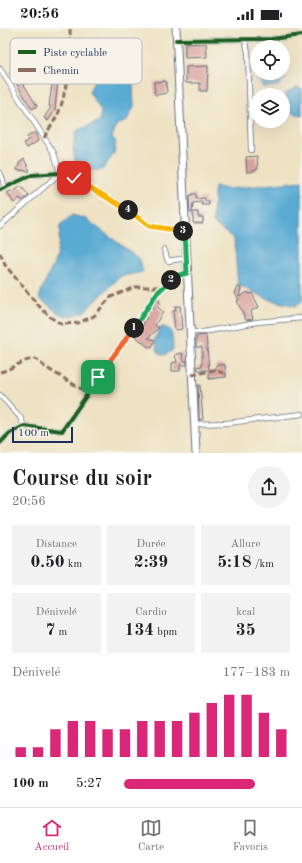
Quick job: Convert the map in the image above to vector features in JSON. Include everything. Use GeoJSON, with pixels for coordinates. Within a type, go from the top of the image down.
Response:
{"type":"FeatureCollection","features":[{"type":"Feature","properties":{"kind":"main road"},"geometry":{"type":"LineString","coordinates":[[176,28],[196,453]]}},
{"type":"Feature","properties":{"kind":"street"},"geometry":{"type":"LineString","coordinates":[[176,40],[271,39],[302,35]]}},
{"type":"Feature","properties":{"kind":"street"},"geometry":{"type":"LineString","coordinates":[[245,39],[248,52],[252,150]]}},
{"type":"Feature","properties":{"kind":"street"},"geometry":{"type":"LineString","coordinates":[[0,69],[54,153],[60,173]]}},
{"type":"Feature","properties":{"kind":"street"},"geometry":{"type":"LineString","coordinates":[[2,189],[32,176],[60,173],[74,178],[122,206],[149,226],[185,231]]}},
{"type":"Feature","properties":{"kind":"street"},"geometry":{"type":"LineString","coordinates":[[0,226],[60,173]]}},
{"type":"Feature","properties":{"kind":"street"},"geometry":{"type":"LineString","coordinates":[[0,174],[4,180],[2,189]]}},
{"type":"Feature","properties":{"kind":"street"},"geometry":{"type":"LineString","coordinates":[[164,249],[168,261],[186,258]]}},
{"type":"Feature","properties":{"kind":"street"},"geometry":{"type":"LineString","coordinates":[[0,443],[10,433],[24,426],[62,431],[157,293],[176,276],[187,273]]}},
{"type":"Feature","properties":{"kind":"street"},"geometry":{"type":"LineString","coordinates":[[191,332],[203,332],[257,322],[302,318]]}},
{"type":"Feature","properties":{"kind":"street"},"geometry":{"type":"LineString","coordinates":[[0,395],[20,417],[24,426]]}},
{"type":"Feature","properties":{"kind":"street"},"geometry":{"type":"LineString","coordinates":[[195,424],[227,423],[302,414]]}},
{"type":"Feature","properties":{"kind":"water"},"geometry":{"type":"Polygon","coordinates":[[[258,80],[284,80],[278,86],[263,87],[258,80]]]}},
{"type":"Feature","properties":{"kind":"water"},"geometry":{"type":"Polygon","coordinates":[[[92,84],[133,84],[134,107],[126,122],[117,124],[112,137],[116,142],[114,154],[102,170],[85,171],[76,167],[73,148],[76,131],[100,121],[101,111],[89,92],[92,84]]]}},
{"type":"Feature","properties":{"kind":"water"},"geometry":{"type":"Polygon","coordinates":[[[297,87],[302,89],[302,116],[290,112],[290,91],[297,87]]]}},
{"type":"Feature","properties":{"kind":"water"},"geometry":{"type":"Polygon","coordinates":[[[302,181],[302,302],[296,306],[270,300],[238,285],[234,239],[213,223],[214,187],[228,189],[302,181]]]}},
{"type":"Feature","properties":{"kind":"water"},"geometry":{"type":"Polygon","coordinates":[[[72,215],[86,219],[140,259],[143,272],[121,276],[84,312],[69,317],[58,313],[39,298],[55,261],[60,226],[72,215]]]}},
{"type":"Feature","properties":{"kind":"water"},"geometry":{"type":"Polygon","coordinates":[[[164,327],[170,330],[173,339],[173,350],[164,355],[158,352],[155,338],[160,328],[164,327]]]}},
{"type":"Feature","properties":{"kind":"building"},"geometry":{"type":"Polygon","coordinates":[[[206,43],[207,57],[185,58],[185,44],[206,43]]]}},
{"type":"Feature","properties":{"kind":"building"},"geometry":{"type":"Polygon","coordinates":[[[208,66],[207,91],[200,91],[200,83],[186,83],[186,67],[208,66]]]}},
{"type":"Feature","properties":{"kind":"building"},"geometry":{"type":"Polygon","coordinates":[[[166,81],[167,93],[155,95],[154,82],[166,81]]]}},
{"type":"Feature","properties":{"kind":"building"},"geometry":{"type":"Polygon","coordinates":[[[17,84],[24,84],[37,106],[32,109],[17,84]]]}},
{"type":"Feature","properties":{"kind":"building"},"geometry":{"type":"Polygon","coordinates":[[[52,84],[58,84],[55,110],[48,121],[44,118],[51,107],[49,106],[52,84]]]}},
{"type":"Feature","properties":{"kind":"building"},"geometry":{"type":"Polygon","coordinates":[[[35,132],[38,141],[27,148],[24,143],[29,139],[27,137],[35,132]]]}},
{"type":"Feature","properties":{"kind":"building"},"geometry":{"type":"Polygon","coordinates":[[[257,156],[258,169],[247,173],[246,157],[257,156]]]}},
{"type":"Feature","properties":{"kind":"building"},"geometry":{"type":"Polygon","coordinates":[[[24,159],[30,171],[17,170],[19,163],[24,159]]]}},
{"type":"Feature","properties":{"kind":"building"},"geometry":{"type":"Polygon","coordinates":[[[21,186],[29,196],[22,201],[20,198],[14,203],[7,193],[11,191],[12,193],[21,186]]]}},
{"type":"Feature","properties":{"kind":"building"},"geometry":{"type":"Polygon","coordinates":[[[191,194],[196,194],[196,199],[205,198],[205,202],[209,202],[209,205],[202,205],[202,202],[193,203],[192,213],[190,213],[189,196],[191,196],[191,194]]]}},
{"type":"Feature","properties":{"kind":"building"},"geometry":{"type":"Polygon","coordinates":[[[193,212],[198,212],[198,217],[203,217],[203,223],[193,223],[193,212]]]}},
{"type":"Feature","properties":{"kind":"building"},"geometry":{"type":"Polygon","coordinates":[[[238,287],[241,288],[239,297],[248,292],[249,294],[252,293],[259,307],[251,311],[253,319],[246,320],[237,301],[239,300],[235,293],[238,287]]]}},
{"type":"Feature","properties":{"kind":"building"},"geometry":{"type":"Polygon","coordinates":[[[158,298],[160,303],[157,306],[163,312],[155,325],[159,328],[148,338],[155,340],[152,348],[147,346],[134,335],[145,323],[143,322],[147,318],[145,316],[154,307],[153,306],[158,298]]]}},
{"type":"Feature","properties":{"kind":"building"},"geometry":{"type":"Polygon","coordinates":[[[175,306],[180,306],[182,329],[175,330],[173,311],[176,311],[175,306]]]}},
{"type":"Feature","properties":{"kind":"building"},"geometry":{"type":"Polygon","coordinates":[[[206,335],[209,370],[198,370],[197,367],[202,366],[202,347],[196,347],[196,339],[197,336],[206,335]]]}},
{"type":"Feature","properties":{"kind":"building"},"geometry":{"type":"Polygon","coordinates":[[[182,353],[184,361],[187,361],[187,365],[180,365],[180,371],[172,371],[172,363],[177,362],[175,355],[182,353]]]}},
{"type":"Feature","properties":{"kind":"building"},"geometry":{"type":"Polygon","coordinates":[[[216,365],[225,365],[226,377],[209,379],[209,371],[216,371],[216,365]]]}},
{"type":"Feature","properties":{"kind":"building"},"geometry":{"type":"Polygon","coordinates":[[[198,385],[200,385],[203,419],[199,420],[198,385]]]}},
{"type":"Feature","properties":{"kind":"marked path"},"geometry":{"type":"LineString","coordinates":[[70,28],[70,38]]}},
{"type":"Feature","properties":{"kind":"marked path"},"geometry":{"type":"LineString","coordinates":[[44,138],[58,114],[66,84]]}},
{"type":"Feature","properties":{"kind":"marked path"},"geometry":{"type":"LineString","coordinates":[[0,253],[5,265],[39,306],[50,317],[61,324],[78,323],[94,316],[111,297],[135,287],[163,287]]}},
{"type":"Feature","properties":{"kind":"marked path"},"geometry":{"type":"LineString","coordinates":[[0,372],[21,362],[36,359],[45,367],[88,393]]}},
{"type":"Feature","properties":{"kind":"marked path"},"geometry":{"type":"LineString","coordinates":[[192,375],[214,370],[227,374]]}},
{"type":"Feature","properties":{"kind":"cycle path"},"geometry":{"type":"LineString","coordinates":[[176,40],[271,39],[302,35]]}},
{"type":"Feature","properties":{"kind":"cycle path"},"geometry":{"type":"LineString","coordinates":[[0,190],[32,175],[60,173],[74,178],[122,205],[149,226],[185,231]]}},
{"type":"Feature","properties":{"kind":"cycle path"},"geometry":{"type":"LineString","coordinates":[[0,443],[10,433],[24,426],[62,431],[157,293],[175,276],[187,273]]}},
{"type":"Feature","properties":{"kind":"route"},"geometry":{"type":"LineString","coordinates":[[74,178],[122,206],[149,226],[185,231],[187,273],[176,276],[157,293],[98,377]]}}]}
